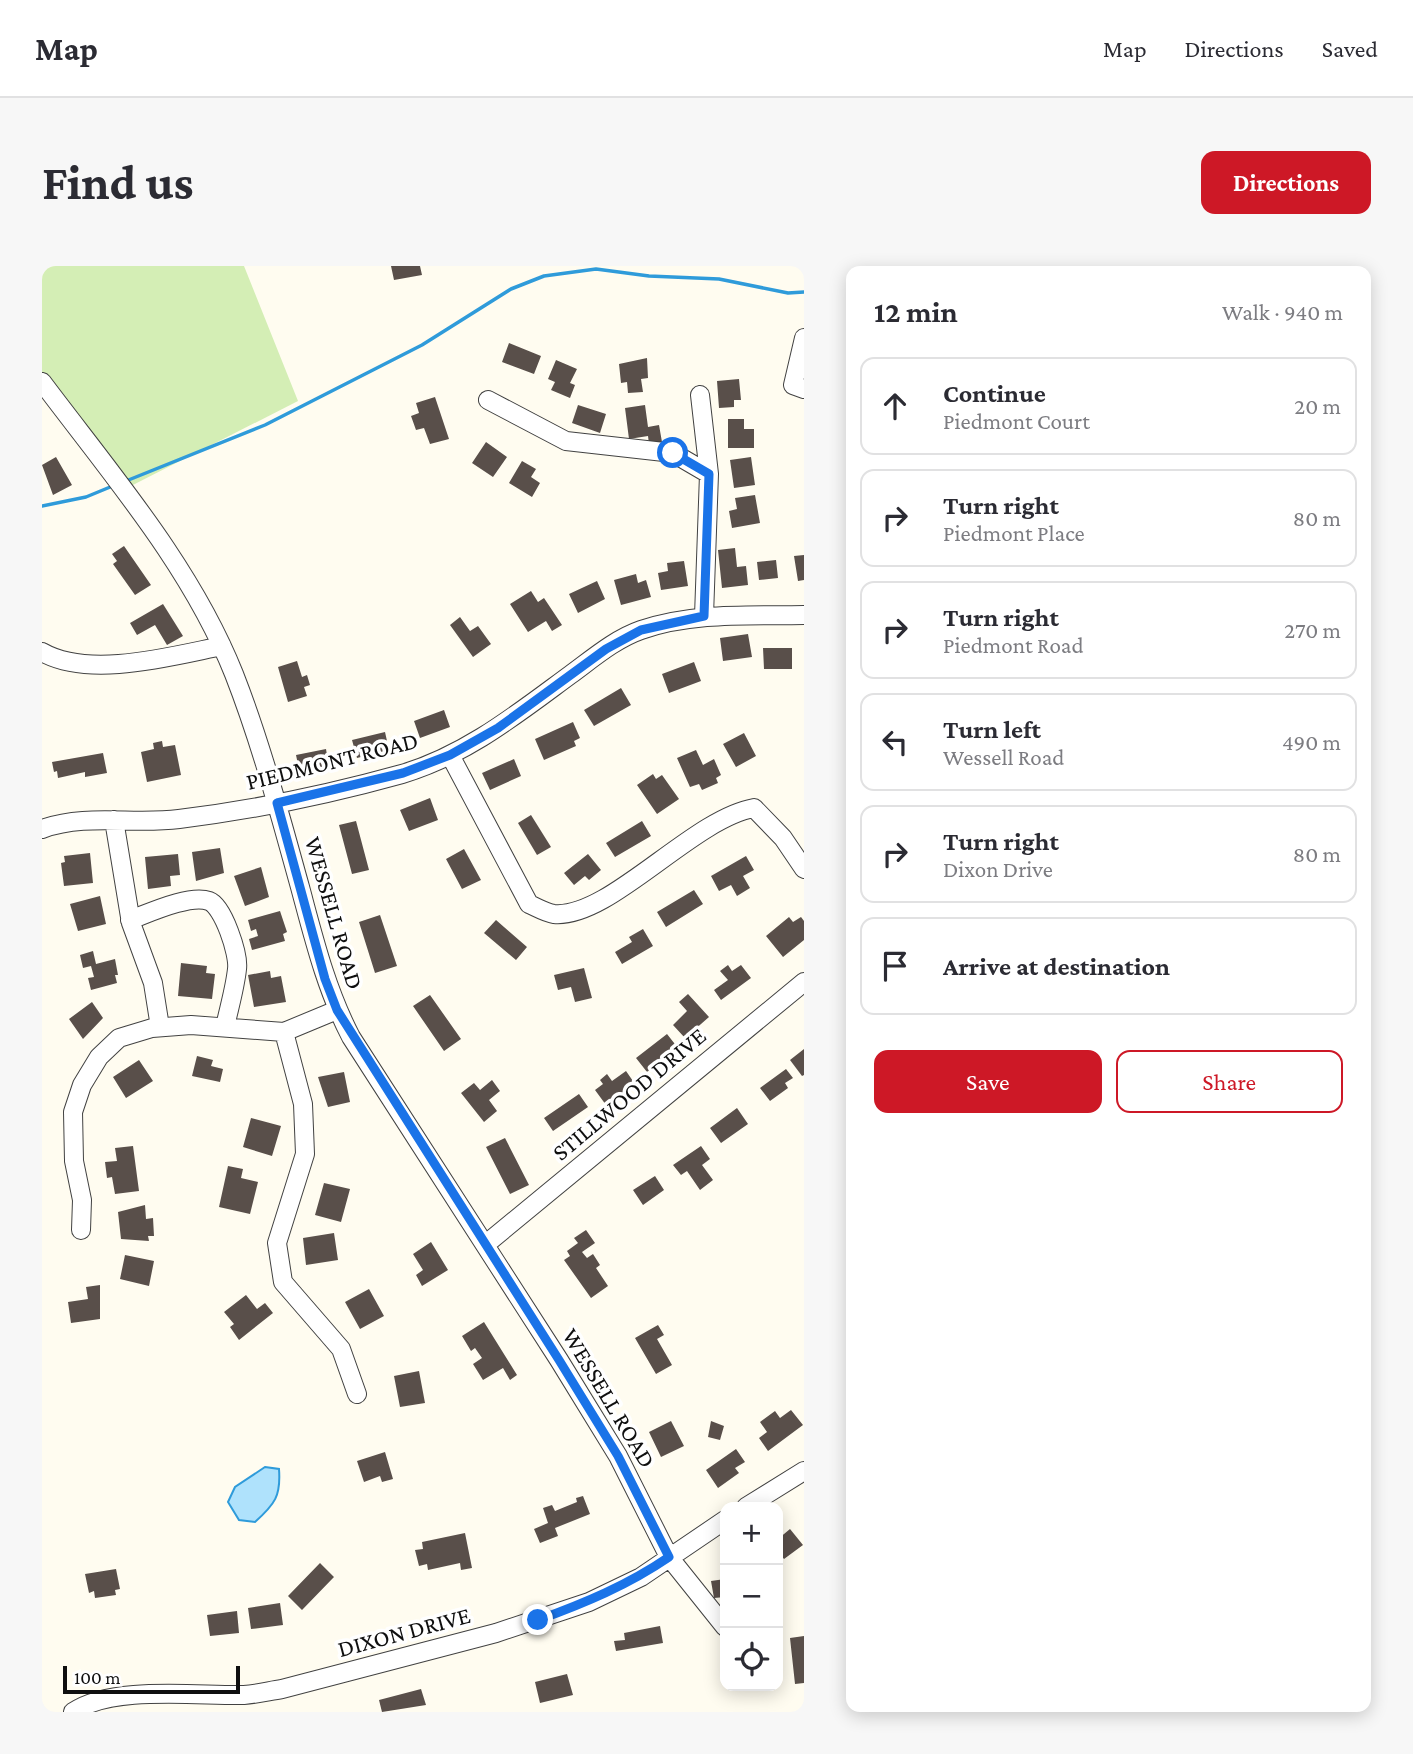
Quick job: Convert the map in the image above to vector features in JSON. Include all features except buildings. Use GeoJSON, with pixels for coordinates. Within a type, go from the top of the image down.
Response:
{"type":"FeatureCollection","features":[{"type":"Feature","properties":{"kind":"street"},"geometry":{"type":"LineString","coordinates":[[804,338],[793,385],[804,389]]}},
{"type":"Feature","properties":{"kind":"street","name":"WESSELL ROAD"},"geometry":{"type":"LineString","coordinates":[[42,382],[192,589],[222,646],[277,803],[325,979],[337,1010],[618,1456],[669,1557],[720,1620]]}},
{"type":"Feature","properties":{"kind":"street"},"geometry":{"type":"LineString","coordinates":[[699,395],[709,474],[704,616]]}},
{"type":"Feature","properties":{"kind":"street"},"geometry":{"type":"LineString","coordinates":[[488,400],[566,441],[673,453],[709,474]]}},
{"type":"Feature","properties":{"kind":"street","name":"PIEDMONT ROAD"},"geometry":{"type":"LineString","coordinates":[[42,829],[72,821],[176,820],[277,803],[403,773],[450,755],[498,728],[606,649],[641,630],[704,616],[804,615]]}},
{"type":"Feature","properties":{"kind":"street"},"geometry":{"type":"LineString","coordinates":[[42,652],[56,660],[100,664],[159,659],[222,646]]}},
{"type":"Feature","properties":{"kind":"street"},"geometry":{"type":"LineString","coordinates":[[450,755],[529,904],[553,914],[588,909],[663,858],[744,810],[759,811],[783,838],[804,869]]}},
{"type":"Feature","properties":{"kind":"street"},"geometry":{"type":"LineString","coordinates":[[114,820],[130,920],[153,983],[160,1027]]}},
{"type":"Feature","properties":{"kind":"street"},"geometry":{"type":"LineString","coordinates":[[130,920],[194,900],[208,900],[217,906],[238,967],[225,1027]]}},
{"type":"Feature","properties":{"kind":"street","name":"STILLWOOD DRIVE"},"geometry":{"type":"LineString","coordinates":[[486,1244],[804,982]]}},
{"type":"Feature","properties":{"kind":"street"},"geometry":{"type":"LineString","coordinates":[[81,1230],[82,1200],[74,1161],[74,1112],[82,1085],[99,1057],[120,1038],[160,1027],[225,1027],[284,1032],[337,1010]]}},
{"type":"Feature","properties":{"kind":"street"},"geometry":{"type":"LineString","coordinates":[[284,1032],[303,1104],[305,1154],[277,1243],[283,1282],[341,1349],[357,1394]]}},
{"type":"Feature","properties":{"kind":"street"},"geometry":{"type":"LineString","coordinates":[[754,1502],[804,1471]]}},
{"type":"Feature","properties":{"kind":"street","name":"DIXON DRIVE"},"geometry":{"type":"LineString","coordinates":[[73,1712],[100,1700],[130,1696],[248,1695],[323,1679],[496,1633],[577,1606],[641,1577],[720,1523]]}},
{"type":"Feature","properties":{"kind":"green space"},"geometry":{"type":"Polygon","coordinates":[[[42,266],[244,266],[298,401],[127,488],[42,377],[42,266]]]}},
{"type":"Feature","properties":{"kind":"water"},"geometry":{"type":"Polygon","coordinates":[[[265,1467],[279,1469],[278,1493],[255,1522],[239,1520],[228,1502],[235,1487],[265,1467]]]}},
{"type":"Feature","properties":{"kind":"waterway"},"geometry":{"type":"LineString","coordinates":[[126,481],[265,425],[422,345],[511,289],[544,276],[596,269],[649,276],[719,279],[788,293],[804,292]]}},
{"type":"Feature","properties":{"kind":"waterway"},"geometry":{"type":"LineString","coordinates":[[42,506],[86,497],[115,485]]}},
{"type":"Feature","properties":{"kind":"route"},"geometry":{"type":"LineString","coordinates":[[538,1620],[589,1602],[641,1577],[669,1557],[618,1456],[351,1037],[325,979],[277,803],[403,773],[450,755],[498,728],[606,649],[641,630],[704,616],[709,474],[673,453]]}}]}
